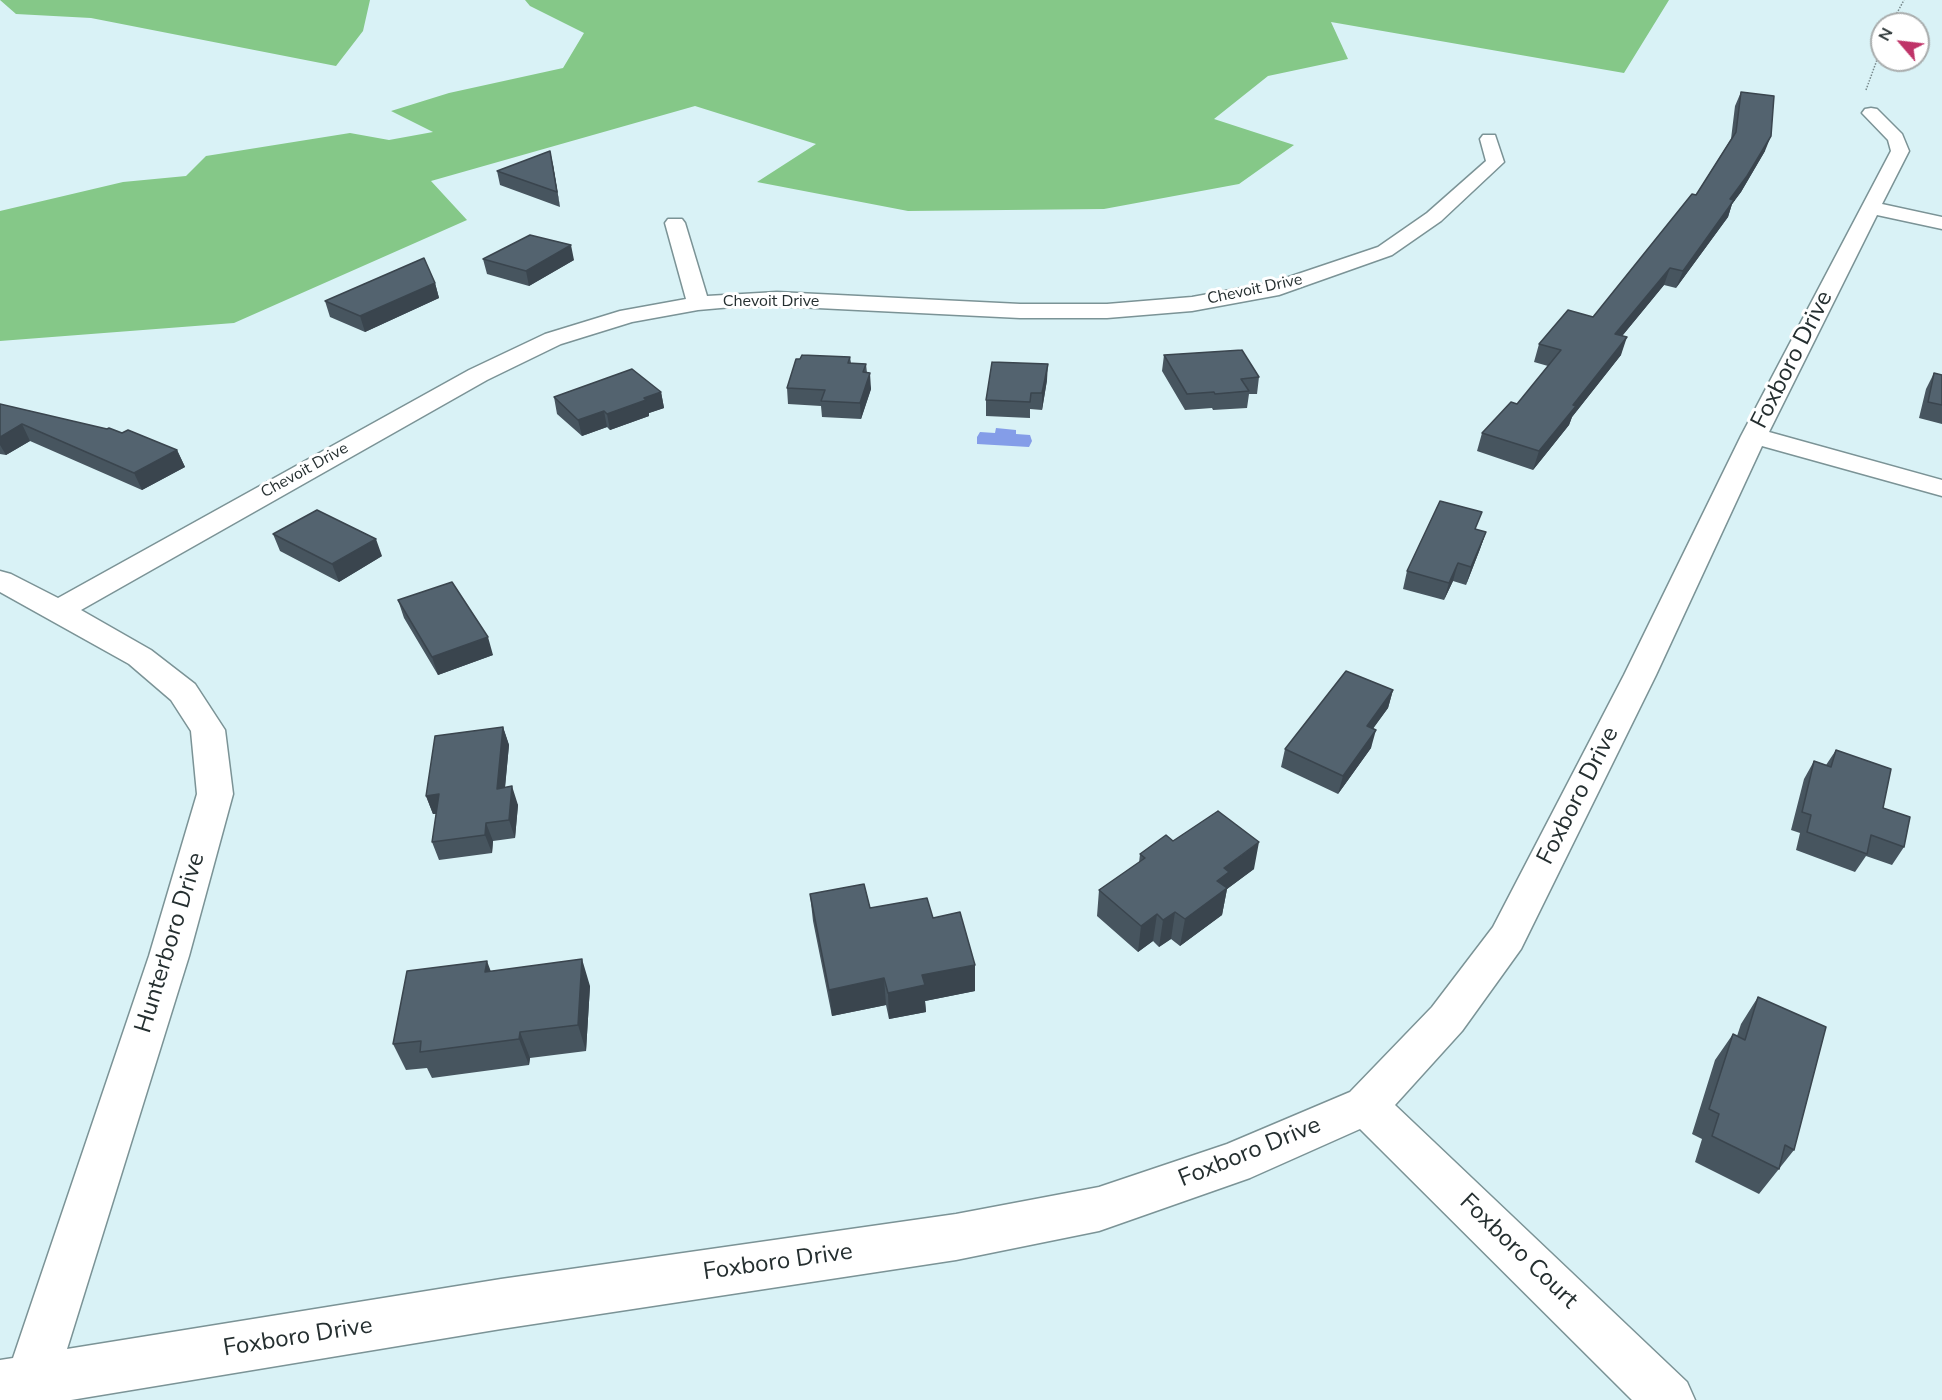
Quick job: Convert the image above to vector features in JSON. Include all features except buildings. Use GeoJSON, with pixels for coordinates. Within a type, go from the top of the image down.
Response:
{"type":"FeatureCollection","features":[{"type":"Feature","properties":{"kind":"street","name":"Foxboro Drive"},"geometry":{"type":"LineString","coordinates":[[19,1389],[501,1304],[956,1237],[1099,1209],[1234,1163],[1366,1106],[1447,1019],[1507,938],[1640,675],[1754,436],[1900,151],[1896,138],[1871,113]]}},
{"type":"Feature","properties":{"kind":"street","name":"Chevoit Drive"},"geometry":{"type":"LineString","coordinates":[[58,610],[478,375],[553,339],[628,316],[698,303],[777,299],[1020,311],[1107,310],[1192,304],[1279,288],[1385,251],[1434,217],[1495,162],[1489,139]]}},
{"type":"Feature","properties":{"kind":"street"},"geometry":{"type":"LineString","coordinates":[[1871,208],[1942,223]]}},
{"type":"Feature","properties":{"kind":"street"},"geometry":{"type":"LineString","coordinates":[[675,223],[698,303]]}},
{"type":"Feature","properties":{"kind":"street"},"geometry":{"type":"LineString","coordinates":[[1754,436],[1942,488]]}},
{"type":"Feature","properties":{"kind":"street","name":"Hunterboro Drive"},"geometry":{"type":"LineString","coordinates":[[0,580],[140,657],[183,692],[208,730],[215,794],[169,956],[19,1389]]}},
{"type":"Feature","properties":{"kind":"street","name":"Foxboro Court"},"geometry":{"type":"LineString","coordinates":[[1366,1106],[1669,1400]]}},
{"type":"Feature","properties":{"kind":"path"},"geometry":{"type":"LineString","coordinates":[[1871,113],[1865,96],[1873,72]]}},
{"type":"Feature","properties":{"kind":"green space"},"geometry":{"type":"Polygon","coordinates":[[[0,0],[370,0],[363,31],[336,66],[91,18],[16,14],[0,0]]]}},
{"type":"Feature","properties":{"kind":"green space"},"geometry":{"type":"Polygon","coordinates":[[[525,0],[1669,0],[1624,73],[1331,22],[1348,59],[1268,76],[1214,119],[1294,145],[1239,184],[1104,209],[908,211],[757,182],[816,144],[695,106],[431,181],[467,220],[234,323],[0,341],[0,211],[123,182],[186,176],[206,156],[350,133],[389,140],[433,132],[391,111],[449,93],[563,68],[584,33],[530,6],[525,0]]]}},
{"type":"Feature","properties":{"kind":"water"},"geometry":{"type":"Polygon","coordinates":[[[996,428],[1016,430],[1016,434],[1030,435],[1032,441],[1029,447],[977,444],[980,432],[995,433],[996,428]]]}}]}
